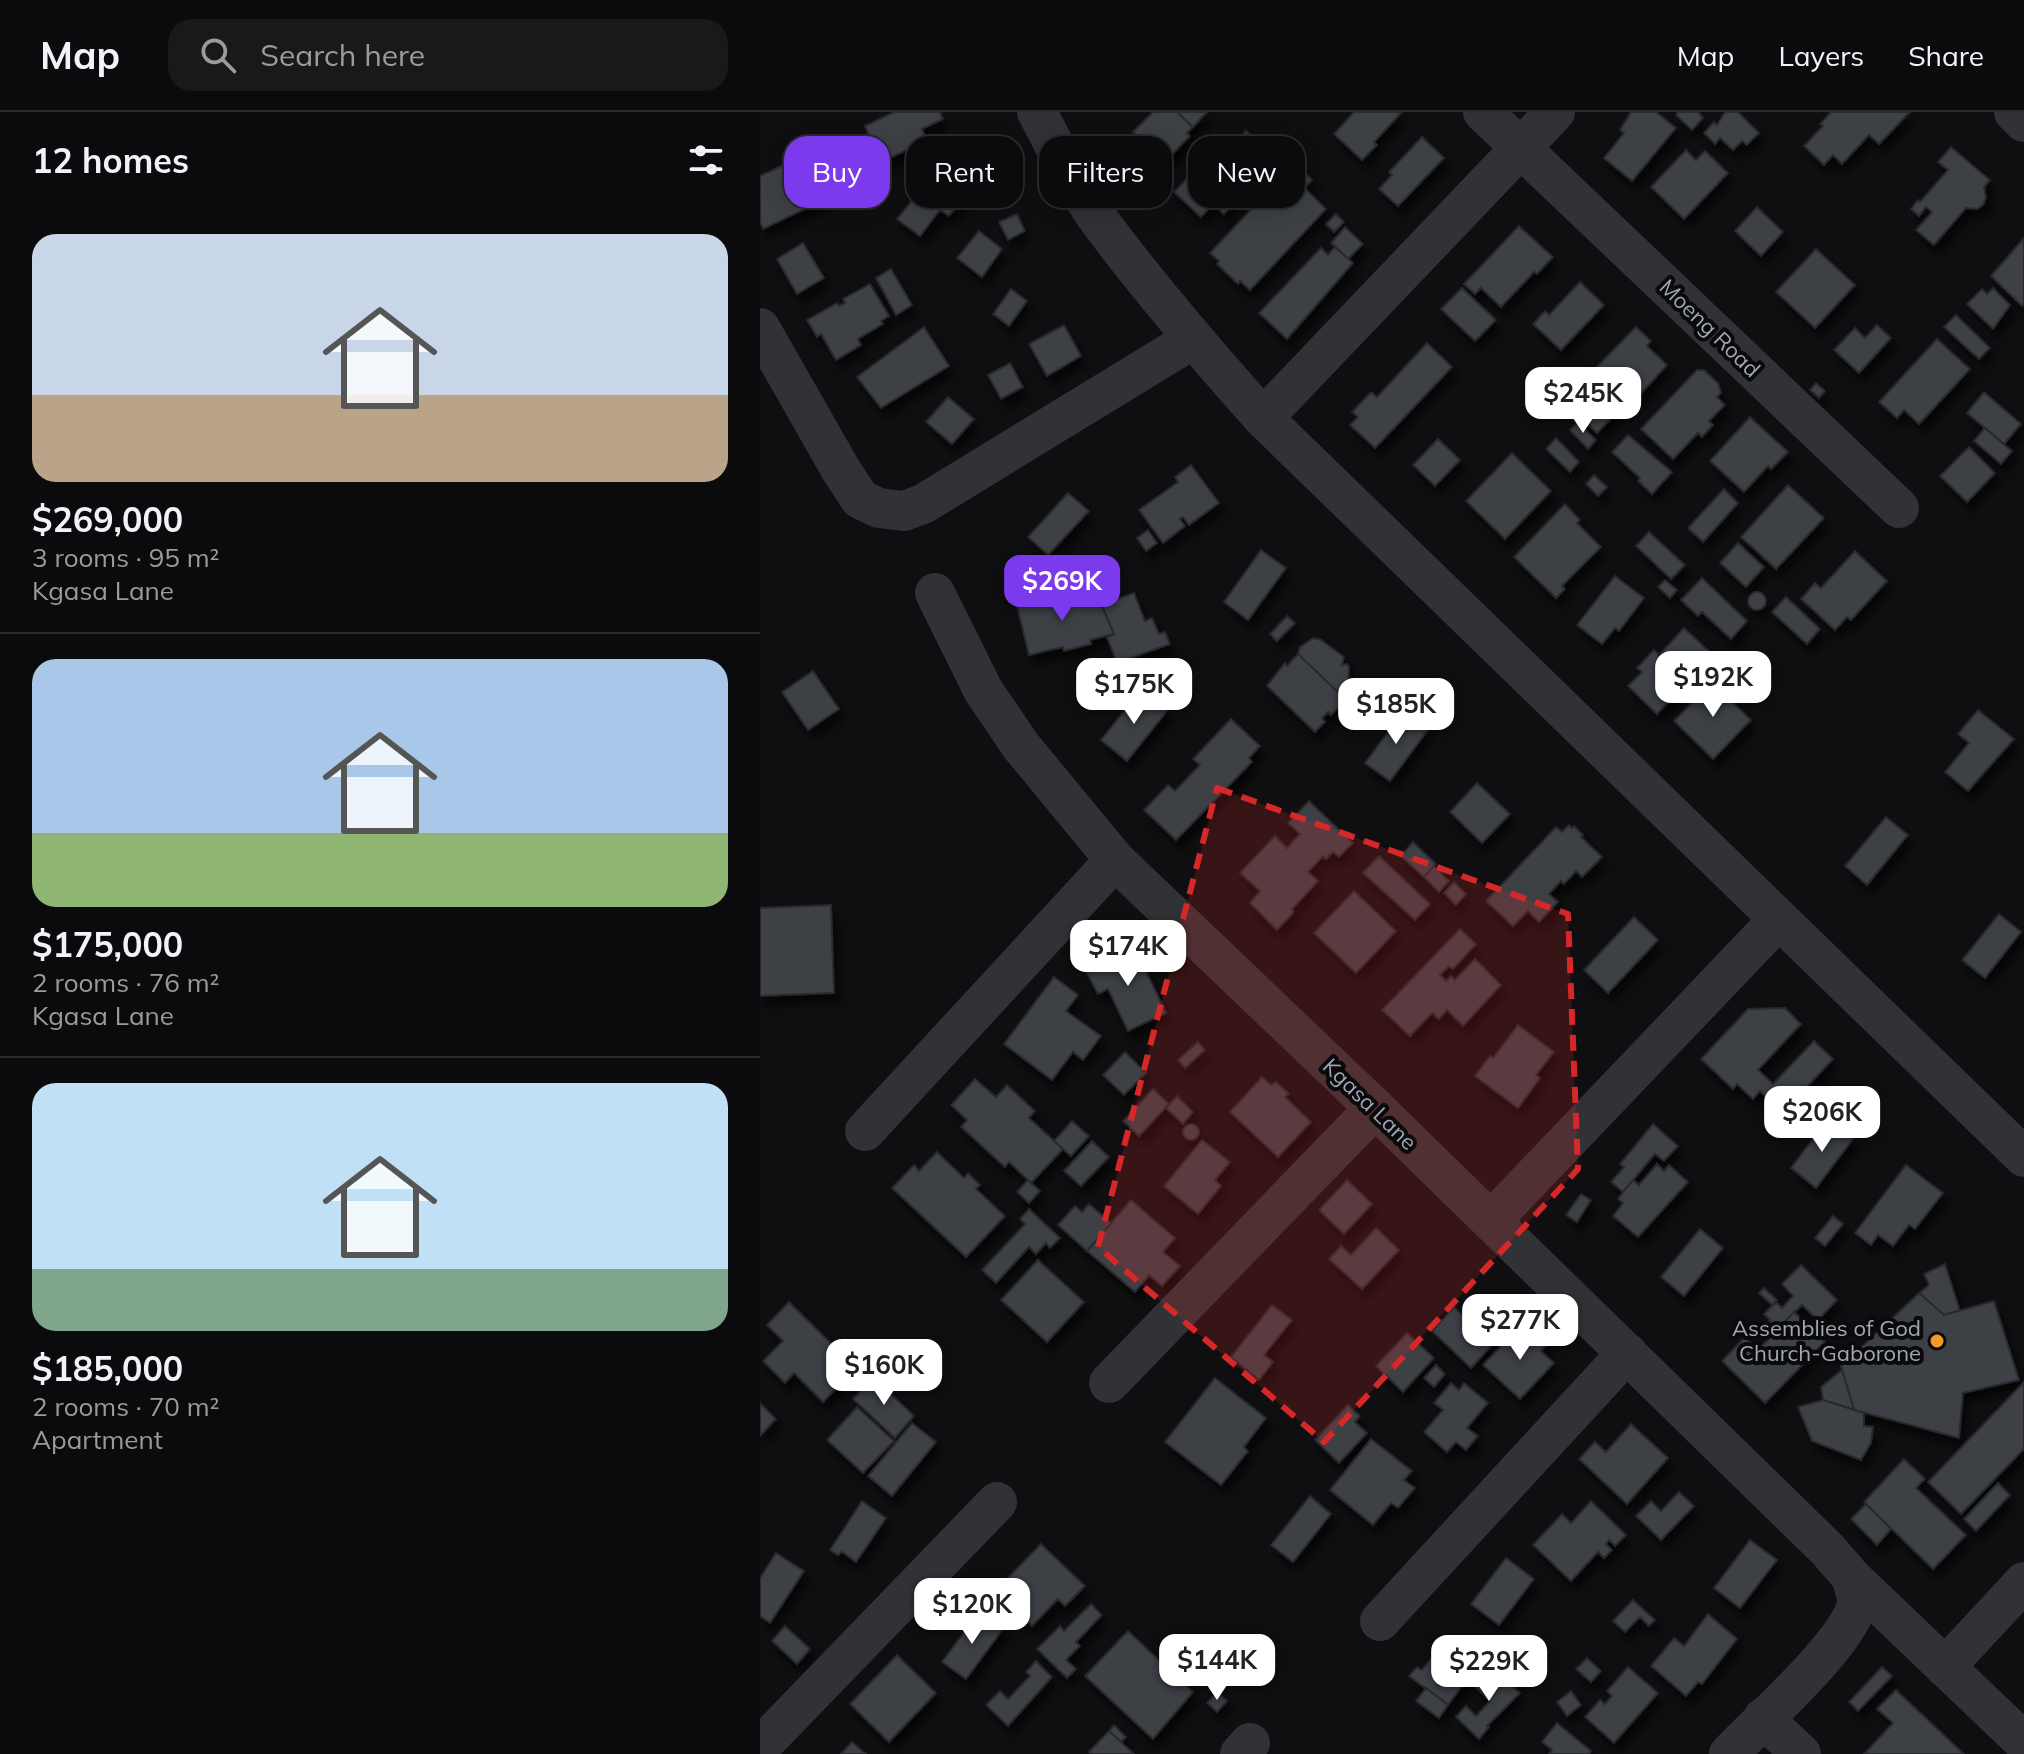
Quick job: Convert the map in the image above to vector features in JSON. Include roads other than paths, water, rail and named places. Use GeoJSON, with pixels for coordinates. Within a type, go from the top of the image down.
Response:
{"type":"FeatureCollection","features":[{"type":"Feature","properties":{"kind":"street"},"geometry":{"type":"LineString","coordinates":[[1037,112],[1097,217],[1193,339],[1263,418],[2024,1157]]}},
{"type":"Feature","properties":{"kind":"street","name":"Moeng Road"},"geometry":{"type":"LineString","coordinates":[[1483,112],[1899,508]]}},
{"type":"Feature","properties":{"kind":"street"},"geometry":{"type":"LineString","coordinates":[[1263,418],[1555,112]]}},
{"type":"Feature","properties":{"kind":"street"},"geometry":{"type":"LineString","coordinates":[[2014,112],[2024,122]]}},
{"type":"Feature","properties":{"kind":"street"},"geometry":{"type":"LineString","coordinates":[[760,328],[860,499],[879,508],[904,511],[923,504],[1193,339]]}},
{"type":"Feature","properties":{"kind":"street","name":"Kgasa Lane"},"geometry":{"type":"LineString","coordinates":[[935,593],[983,690],[1021,746],[1115,860],[1375,1108],[1828,1550],[1852,1578],[2024,1742]]}},
{"type":"Feature","properties":{"kind":"street"},"geometry":{"type":"LineString","coordinates":[[865,1131],[1115,860]]}},
{"type":"Feature","properties":{"kind":"street"},"geometry":{"type":"LineString","coordinates":[[1491,1221],[1778,920]]}},
{"type":"Feature","properties":{"kind":"street"},"geometry":{"type":"LineString","coordinates":[[1109,1383],[1375,1108]]}},
{"type":"Feature","properties":{"kind":"street"},"geometry":{"type":"LineString","coordinates":[[1380,1621],[1627,1353]]}},
{"type":"Feature","properties":{"kind":"street"},"geometry":{"type":"LineString","coordinates":[[760,1747],[997,1502]]}},
{"type":"Feature","properties":{"kind":"street"},"geometry":{"type":"LineString","coordinates":[[1729,1754],[1827,1654],[1846,1629],[1857,1602],[1852,1578]]}},
{"type":"Feature","properties":{"kind":"street"},"geometry":{"type":"LineString","coordinates":[[1945,1667],[2024,1582]]}},
{"type":"Feature","properties":{"kind":"street"},"geometry":{"type":"LineString","coordinates":[[1763,1718],[1801,1754]]}},
{"type":"Feature","properties":{"kind":"place","name":"Assemblies of God Church-Gaborone"},"geometry":{"type":"Point","coordinates":[1937,1341]}}]}
